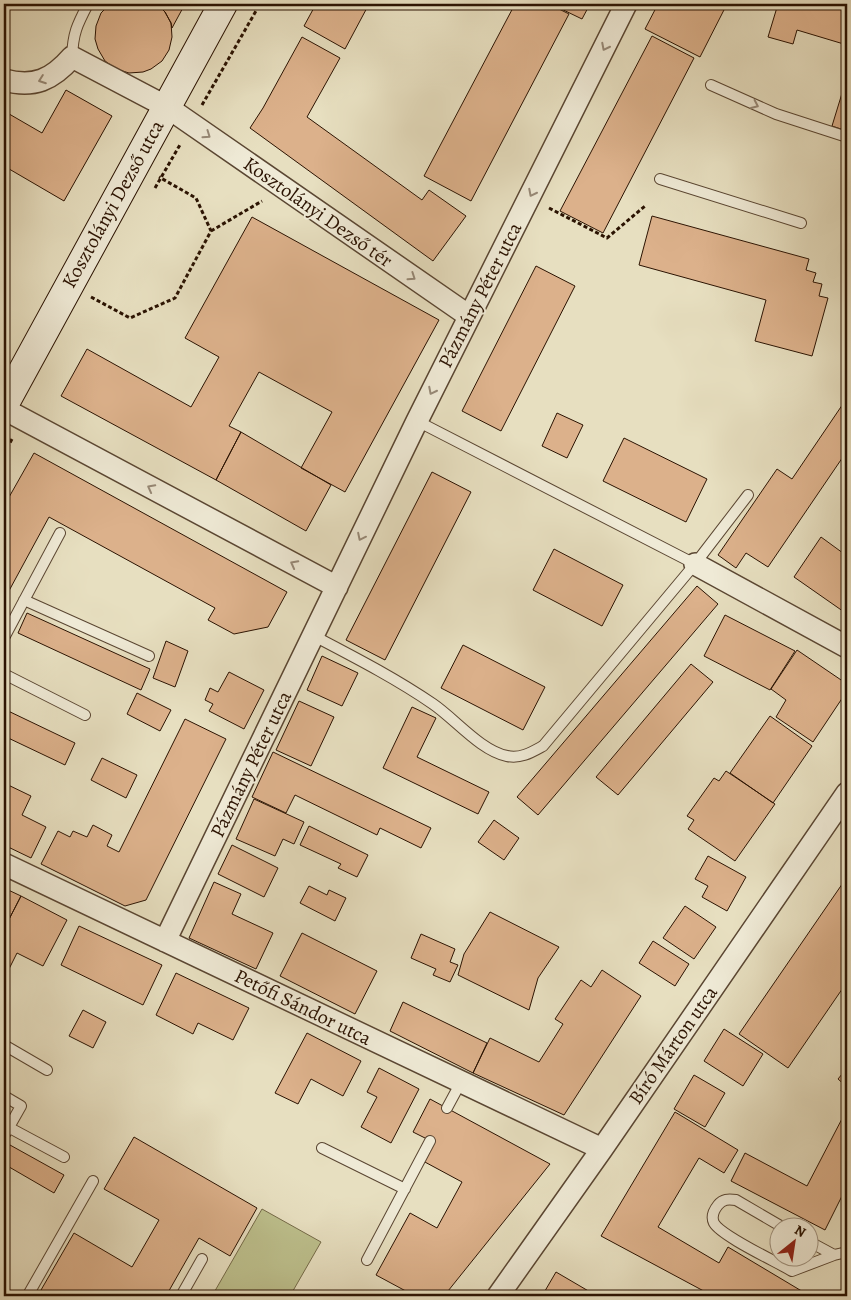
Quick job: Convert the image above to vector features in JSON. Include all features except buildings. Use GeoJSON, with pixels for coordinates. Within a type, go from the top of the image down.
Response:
{"type":"FeatureCollection","features":[{"type":"Feature","properties":{"kind":"main road","name":"Kosztolányi Dezső utca"},"geometry":{"type":"LineString","coordinates":[[4,405],[223,4]]}},
{"type":"Feature","properties":{"kind":"street","name":"Pázmány Péter utca"},"geometry":{"type":"LineString","coordinates":[[166,941],[417,421],[626,4]]}},
{"type":"Feature","properties":{"kind":"street"},"geometry":{"type":"LineString","coordinates":[[4,80],[24,84],[43,80],[63,68],[72,57]]}},
{"type":"Feature","properties":{"kind":"street","name":"Kosztolányi Dezső tér"},"geometry":{"type":"LineString","coordinates":[[72,57],[167,106],[283,189],[470,316]]}},
{"type":"Feature","properties":{"kind":"street"},"geometry":{"type":"LineString","coordinates":[[4,409],[337,588]]}},
{"type":"Feature","properties":{"kind":"street"},"geometry":{"type":"LineString","coordinates":[[695,564],[847,646]]}},
{"type":"Feature","properties":{"kind":"street","name":"Bíró Márton utca"},"geometry":{"type":"LineString","coordinates":[[498,1296],[602,1149],[847,792]]}},
{"type":"Feature","properties":{"kind":"street","name":"Petőfi Sándor utca"},"geometry":{"type":"LineString","coordinates":[[4,864],[602,1149]]}},
{"type":"Feature","properties":{"kind":"lane"},"geometry":{"type":"LineString","coordinates":[[72,57],[73,38],[76,28],[88,4]]}},
{"type":"Feature","properties":{"kind":"lane"},"geometry":{"type":"LineString","coordinates":[[711,84],[776,114],[847,137]]}},
{"type":"Feature","properties":{"kind":"lane"},"geometry":{"type":"LineString","coordinates":[[660,179],[801,223]]}},
{"type":"Feature","properties":{"kind":"lane"},"geometry":{"type":"LineString","coordinates":[[417,421],[695,564]]}},
{"type":"Feature","properties":{"kind":"lane"},"geometry":{"type":"LineString","coordinates":[[314,636],[380,670],[435,705],[488,748],[508,756],[525,756],[543,746],[695,564],[748,495]]}},
{"type":"Feature","properties":{"kind":"lane"},"geometry":{"type":"LineString","coordinates":[[4,638],[60,533]]}},
{"type":"Feature","properties":{"kind":"lane"},"geometry":{"type":"LineString","coordinates":[[24,600],[150,656]]}},
{"type":"Feature","properties":{"kind":"lane"},"geometry":{"type":"LineString","coordinates":[[4,674],[85,715]]}},
{"type":"Feature","properties":{"kind":"lane"},"geometry":{"type":"LineString","coordinates":[[4,1045],[47,1070]]}},
{"type":"Feature","properties":{"kind":"lane"},"geometry":{"type":"LineString","coordinates":[[447,1108],[461,1082]]}},
{"type":"Feature","properties":{"kind":"lane"},"geometry":{"type":"LineString","coordinates":[[4,1096],[20,1106],[6,1131],[64,1157]]}},
{"type":"Feature","properties":{"kind":"lane"},"geometry":{"type":"LineString","coordinates":[[367,1260],[430,1141]]}},
{"type":"Feature","properties":{"kind":"lane"},"geometry":{"type":"LineString","coordinates":[[322,1148],[405,1189]]}},
{"type":"Feature","properties":{"kind":"lane"},"geometry":{"type":"LineString","coordinates":[[30,1296],[28,1295],[92,1182]]}},
{"type":"Feature","properties":{"kind":"lane"},"geometry":{"type":"LineString","coordinates":[[768,1219],[736,1200],[728,1199],[721,1202],[713,1215],[714,1223],[724,1233],[768,1258]]}},
{"type":"Feature","properties":{"kind":"lane"},"geometry":{"type":"LineString","coordinates":[[818,1246],[834,1255]]}},
{"type":"Feature","properties":{"kind":"lane"},"geometry":{"type":"LineString","coordinates":[[818,1261],[847,1252]]}},
{"type":"Feature","properties":{"kind":"lane"},"geometry":{"type":"LineString","coordinates":[[181,1296],[202,1258]]}},
{"type":"Feature","properties":{"kind":"lane"},"geometry":{"type":"LineString","coordinates":[[787,1268],[792,1271],[800,1268]]}},
{"type":"Feature","properties":{"kind":"path"},"geometry":{"type":"LineString","coordinates":[[135,164],[196,198],[211,232]]}},
{"type":"Feature","properties":{"kind":"path"},"geometry":{"type":"LineString","coordinates":[[68,285],[130,318],[175,298],[211,232],[283,189]]}},
{"type":"Feature","properties":{"kind":"path"},"geometry":{"type":"LineString","coordinates":[[529,198],[607,238],[645,206]]}},
{"type":"Feature","properties":{"kind":"green space"},"geometry":{"type":"Polygon","coordinates":[[[262,1209],[321,1242],[290,1296],[212,1296],[262,1209]]]}}]}
